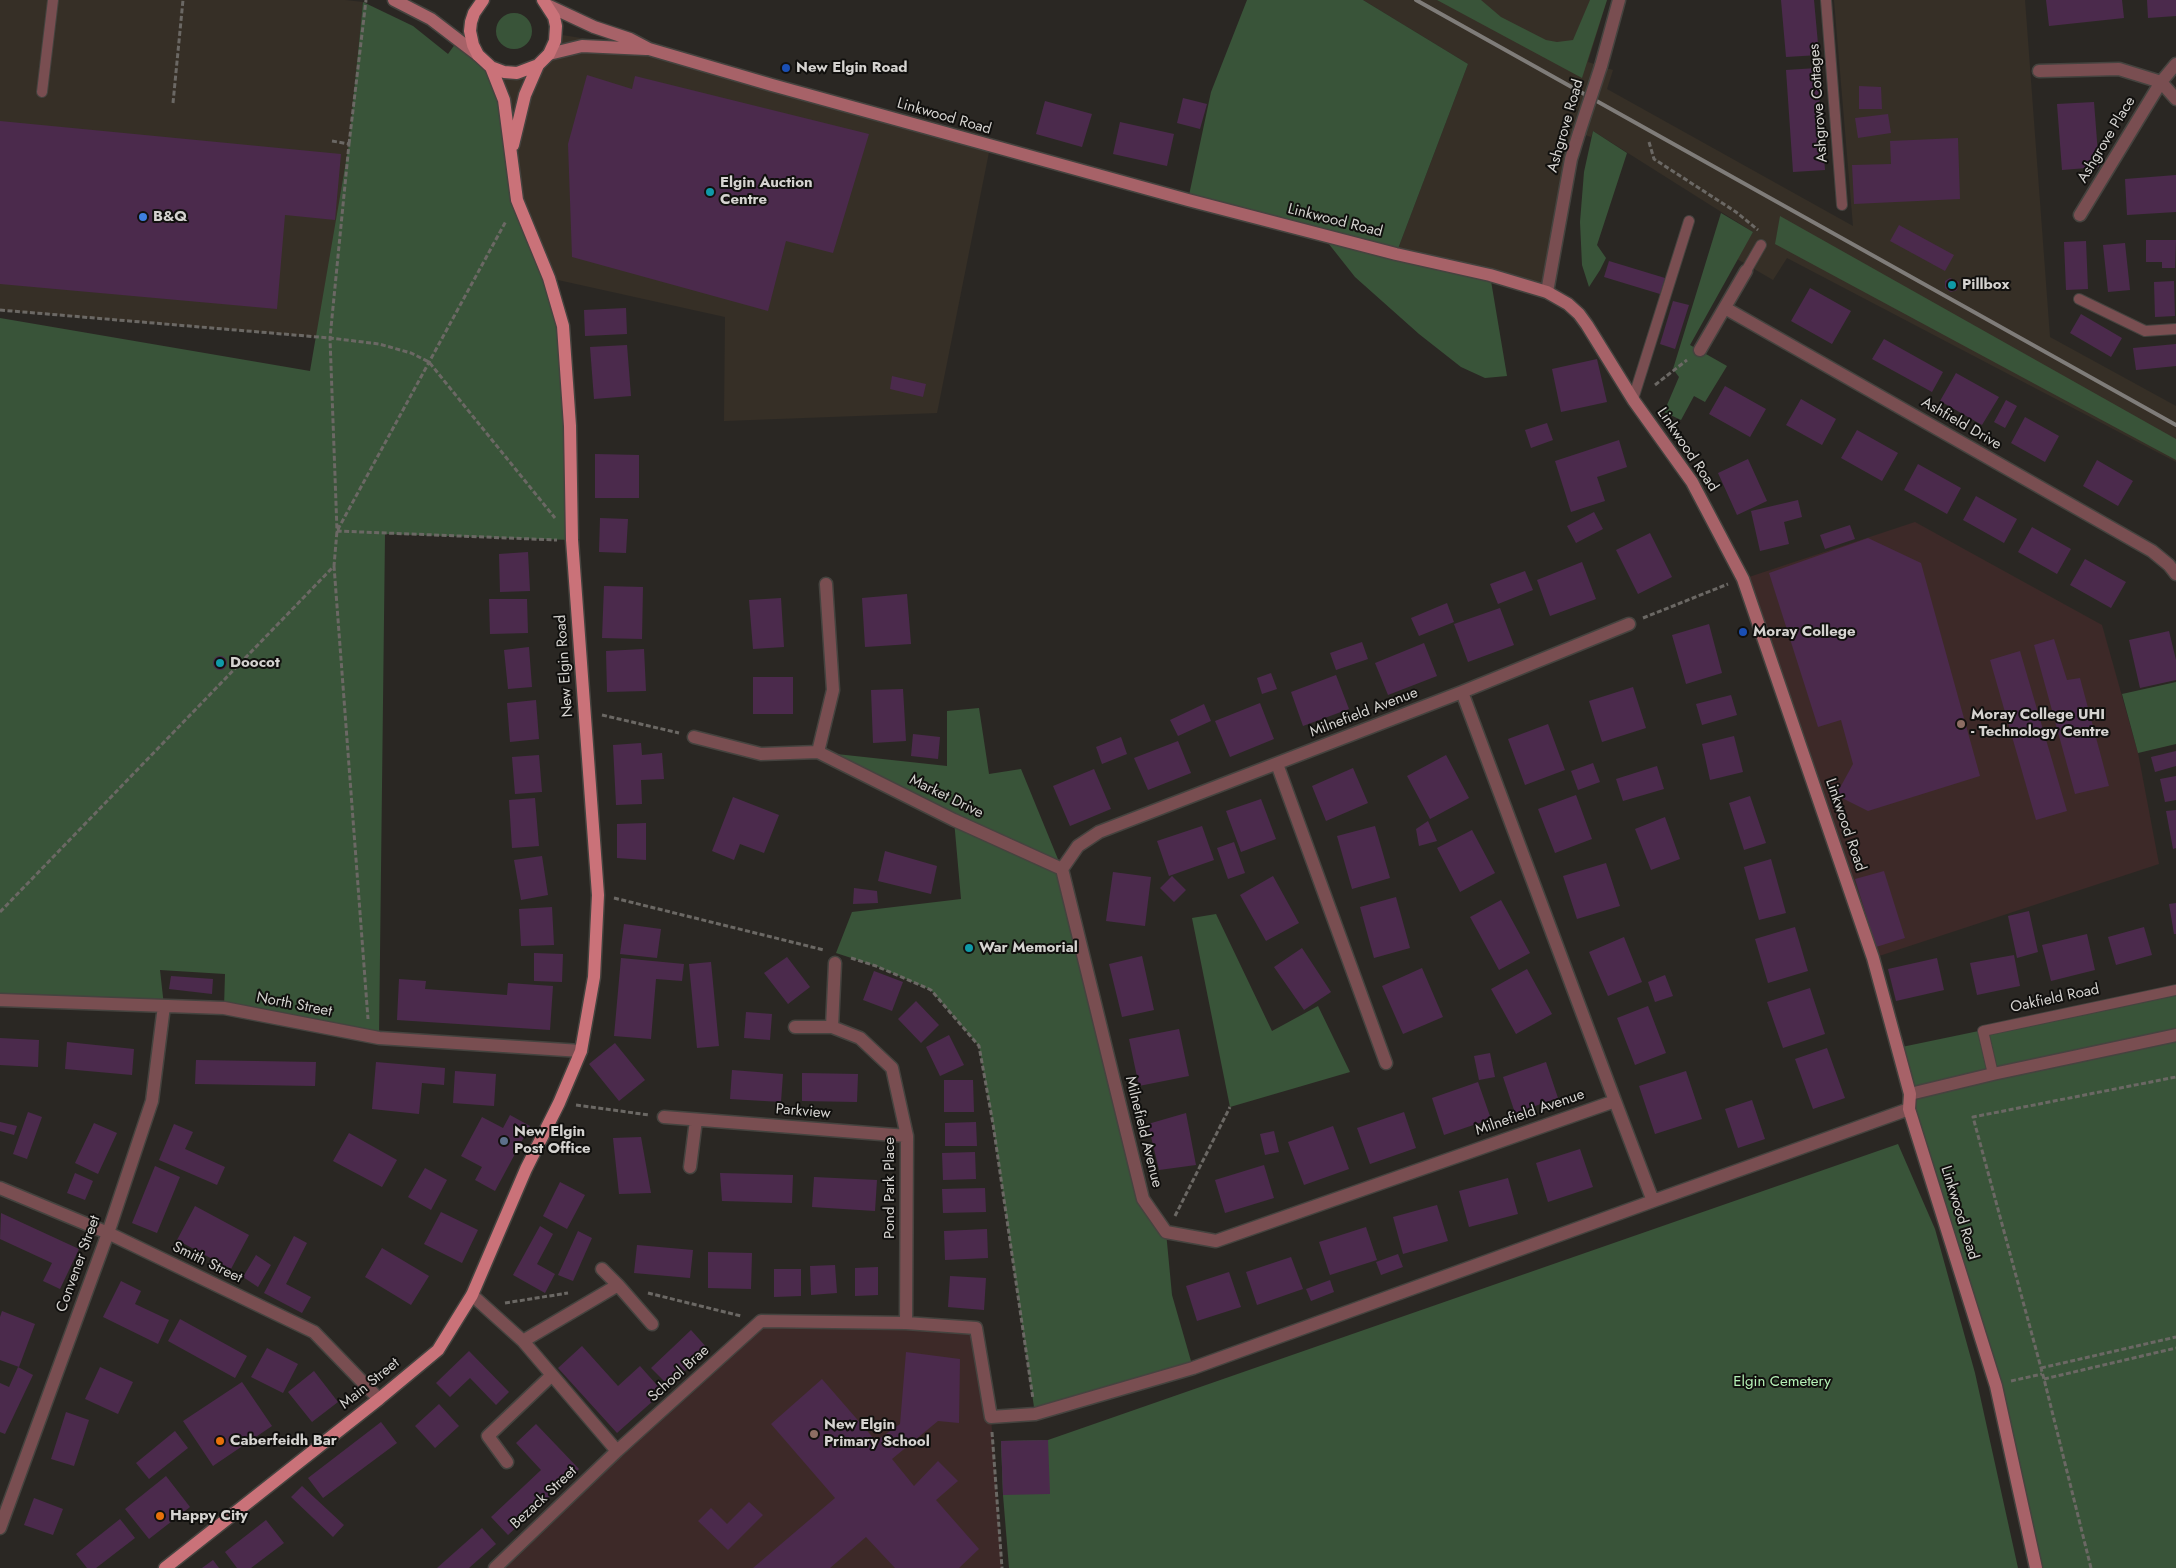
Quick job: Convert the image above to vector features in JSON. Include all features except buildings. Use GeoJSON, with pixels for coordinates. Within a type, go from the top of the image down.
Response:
{"type":"FeatureCollection","features":[{"type":"Feature","properties":{"kind":"main road"},"geometry":{"type":"LineString","coordinates":[[483,0],[474,13],[470,31],[473,45],[478,55],[491,67],[504,72],[517,73],[538,65],[549,54],[555,41],[556,26],[546,3]]}},
{"type":"Feature","properties":{"kind":"main road","name":"New Elgin Road"},"geometry":{"type":"LineString","coordinates":[[511,155],[525,95],[538,65]]}},
{"type":"Feature","properties":{"kind":"main road","name":"New Elgin Road"},"geometry":{"type":"LineString","coordinates":[[491,67],[504,100],[517,200],[549,278],[563,326],[570,426],[572,540],[598,895],[594,977],[581,1051],[559,1103],[526,1169]]}},
{"type":"Feature","properties":{"kind":"main road","name":"Main Street"},"geometry":{"type":"LineString","coordinates":[[165,1568],[438,1350],[472,1295],[526,1169]]}},
{"type":"Feature","properties":{"kind":"street"},"geometry":{"type":"LineString","coordinates":[[394,0],[431,19],[478,55]]}},
{"type":"Feature","properties":{"kind":"street","name":"Ashgrove Road"},"geometry":{"type":"LineString","coordinates":[[1547,292],[1571,160],[1601,66],[1619,0]]}},
{"type":"Feature","properties":{"kind":"street","name":"Linkwood Road"},"geometry":{"type":"LineString","coordinates":[[546,3],[594,27],[630,39],[649,49],[990,147],[1396,254],[1490,275],[1547,292],[1568,304],[1587,325],[1634,400],[1692,482],[1743,579],[1873,958],[1910,1094],[1909,1109],[1996,1386],[2036,1568]]}},
{"type":"Feature","properties":{"kind":"street","name":"Linkwood Road"},"geometry":{"type":"LineString","coordinates":[[549,54],[582,46],[649,49]]}},
{"type":"Feature","properties":{"kind":"street","name":"Ashgrove Place"},"geometry":{"type":"LineString","coordinates":[[2080,215],[2161,82],[2176,64]]}},
{"type":"Feature","properties":{"kind":"street","name":"Ashgrove Place"},"geometry":{"type":"LineString","coordinates":[[2039,71],[2119,68],[2161,82]]}},
{"type":"Feature","properties":{"kind":"street"},"geometry":{"type":"LineString","coordinates":[[2161,82],[2176,99]]}},
{"type":"Feature","properties":{"kind":"street"},"geometry":{"type":"LineString","coordinates":[[1700,350],[1746,271]]}},
{"type":"Feature","properties":{"kind":"street","name":"Ashfield Drive"},"geometry":{"type":"LineString","coordinates":[[1725,308],[2152,551],[2169,565],[2176,574]]}},
{"type":"Feature","properties":{"kind":"street"},"geometry":{"type":"LineString","coordinates":[[818,752],[833,690],[826,584]]}},
{"type":"Feature","properties":{"kind":"street","name":"Milnefield Avenue"},"geometry":{"type":"LineString","coordinates":[[1615,1101],[1216,1241],[1166,1232],[1143,1199],[1062,869],[1078,846],[1099,832],[1462,692],[1629,624]]}},
{"type":"Feature","properties":{"kind":"street"},"geometry":{"type":"LineString","coordinates":[[1462,692],[1653,1201]]}},
{"type":"Feature","properties":{"kind":"street","name":"Market Drive"},"geometry":{"type":"LineString","coordinates":[[694,737],[761,754],[818,752],[954,820],[1062,869]]}},
{"type":"Feature","properties":{"kind":"street"},"geometry":{"type":"LineString","coordinates":[[1277,764],[1386,1063]]}},
{"type":"Feature","properties":{"kind":"street"},"geometry":{"type":"LineString","coordinates":[[832,1027],[835,963]]}},
{"type":"Feature","properties":{"kind":"street","name":"North Street"},"geometry":{"type":"LineString","coordinates":[[0,1000],[224,1008],[370,1036],[581,1051]]}},
{"type":"Feature","properties":{"kind":"street","name":"Convener Street"},"geometry":{"type":"LineString","coordinates":[[0,1528],[108,1233],[152,1101],[164,1006]]}},
{"type":"Feature","properties":{"kind":"street","name":"Pond Park Place"},"geometry":{"type":"LineString","coordinates":[[795,1026],[832,1027],[860,1038],[892,1068],[907,1136],[906,1323]]}},
{"type":"Feature","properties":{"kind":"street"},"geometry":{"type":"LineString","coordinates":[[1910,1094],[1993,1074],[2176,1035]]}},
{"type":"Feature","properties":{"kind":"street"},"geometry":{"type":"LineString","coordinates":[[991,1417],[1035,1414],[1193,1368],[1909,1109]]}},
{"type":"Feature","properties":{"kind":"street","name":"Parkview"},"geometry":{"type":"LineString","coordinates":[[664,1117],[907,1136]]}},
{"type":"Feature","properties":{"kind":"street"},"geometry":{"type":"LineString","coordinates":[[690,1167],[696,1120]]}},
{"type":"Feature","properties":{"kind":"street","name":"Smith Street"},"geometry":{"type":"LineString","coordinates":[[0,1188],[108,1233],[314,1332],[379,1399]]}},
{"type":"Feature","properties":{"kind":"street"},"geometry":{"type":"LineString","coordinates":[[602,1269],[652,1324]]}},
{"type":"Feature","properties":{"kind":"street"},"geometry":{"type":"LineString","coordinates":[[523,1341],[618,1286]]}},
{"type":"Feature","properties":{"kind":"street"},"geometry":{"type":"LineString","coordinates":[[472,1295],[523,1341],[617,1452]]}},
{"type":"Feature","properties":{"kind":"street","name":"School Brae"},"geometry":{"type":"LineString","coordinates":[[617,1452],[761,1321],[906,1323],[976,1328],[991,1417]]}},
{"type":"Feature","properties":{"kind":"street"},"geometry":{"type":"LineString","coordinates":[[508,1462],[488,1436],[552,1375]]}},
{"type":"Feature","properties":{"kind":"street","name":"Bezack Street"},"geometry":{"type":"LineString","coordinates":[[495,1568],[617,1452]]}},
{"type":"Feature","properties":{"kind":"lane"},"geometry":{"type":"LineString","coordinates":[[42,92],[53,0]]}},
{"type":"Feature","properties":{"kind":"lane","name":"Ashgrove Cottages"},"geometry":{"type":"LineString","coordinates":[[1826,0],[1842,205]]}},
{"type":"Feature","properties":{"kind":"lane"},"geometry":{"type":"LineString","coordinates":[[1634,400],[1689,221]]}},
{"type":"Feature","properties":{"kind":"lane"},"geometry":{"type":"LineString","coordinates":[[1746,271],[1761,245]]}},
{"type":"Feature","properties":{"kind":"lane"},"geometry":{"type":"LineString","coordinates":[[2079,299],[2145,331],[2176,329]]}},
{"type":"Feature","properties":{"kind":"lane","name":"Oakfield Road"},"geometry":{"type":"LineString","coordinates":[[1993,1074],[1983,1031],[2176,990]]}},
{"type":"Feature","properties":{"kind":"path"},"geometry":{"type":"LineString","coordinates":[[174,103],[183,0]]}},
{"type":"Feature","properties":{"kind":"path"},"geometry":{"type":"LineString","coordinates":[[366,0],[349,144],[330,338],[337,531],[334,566],[370,1036]]}},
{"type":"Feature","properties":{"kind":"path"},"geometry":{"type":"LineString","coordinates":[[332,141],[349,144]]}},
{"type":"Feature","properties":{"kind":"path"},"geometry":{"type":"LineString","coordinates":[[1649,142],[1654,159],[1754,226],[1762,237],[1761,245]]}},
{"type":"Feature","properties":{"kind":"path"},"geometry":{"type":"LineString","coordinates":[[337,531],[517,200]]}},
{"type":"Feature","properties":{"kind":"path"},"geometry":{"type":"LineString","coordinates":[[0,310],[330,338],[379,344],[411,353],[429,362],[572,540]]}},
{"type":"Feature","properties":{"kind":"path"},"geometry":{"type":"LineString","coordinates":[[1634,400],[1700,350]]}},
{"type":"Feature","properties":{"kind":"path"},"geometry":{"type":"LineString","coordinates":[[337,531],[572,540]]}},
{"type":"Feature","properties":{"kind":"path"},"geometry":{"type":"LineString","coordinates":[[0,912],[334,566]]}},
{"type":"Feature","properties":{"kind":"path"},"geometry":{"type":"LineString","coordinates":[[1629,624],[1743,579]]}},
{"type":"Feature","properties":{"kind":"path"},"geometry":{"type":"LineString","coordinates":[[584,711],[694,737]]}},
{"type":"Feature","properties":{"kind":"path"},"geometry":{"type":"LineString","coordinates":[[2091,1568],[2044,1378],[1973,1116],[2176,1077]]}},
{"type":"Feature","properties":{"kind":"path"},"geometry":{"type":"LineString","coordinates":[[559,1103],[664,1117]]}},
{"type":"Feature","properties":{"kind":"path"},"geometry":{"type":"LineString","coordinates":[[1166,1232],[1230,1107]]}},
{"type":"Feature","properties":{"kind":"path"},"geometry":{"type":"LineString","coordinates":[[2041,1368],[2176,1337]]}},
{"type":"Feature","properties":{"kind":"path"},"geometry":{"type":"LineString","coordinates":[[2044,1378],[2176,1348]]}},
{"type":"Feature","properties":{"kind":"path"},"geometry":{"type":"LineString","coordinates":[[1996,1386],[2003,1382],[2042,1374]]}},
{"type":"Feature","properties":{"kind":"path"},"geometry":{"type":"LineString","coordinates":[[991,1417],[1002,1568]]}},
{"type":"Feature","properties":{"kind":"shaded area"},"geometry":{"type":"Polygon","coordinates":[[[0,0],[345,0],[363,2],[330,338],[0,310],[0,0]]]}},
{"type":"Feature","properties":{"kind":"shaded area"},"geometry":{"type":"Polygon","coordinates":[[[1363,0],[1607,0],[1588,62],[1613,70],[1607,89],[1853,226],[1834,0],[2025,0],[2050,337],[2176,406],[2176,462],[1787,258],[1773,280],[1737,259],[1753,232],[1593,131],[1591,137],[1579,133],[1547,292],[1396,254],[1468,64],[1363,0]]]}},
{"type":"Feature","properties":{"kind":"shaded area"},"geometry":{"type":"Polygon","coordinates":[[[556,34],[649,49],[990,147],[937,413],[724,421],[725,317],[549,278],[517,200],[504,100],[504,72],[531,69],[556,34]]]}},
{"type":"Feature","properties":{"kind":"shaded area","name":"Moray College UHI - Technology Centre"},"geometry":{"type":"Polygon","coordinates":[[[1915,522],[2102,625],[2138,753],[2159,864],[1873,958],[1743,579],[1915,522]]]}},
{"type":"Feature","properties":{"kind":"shaded area","name":"New Elgin Primary School"},"geometry":{"type":"Polygon","coordinates":[[[761,1321],[976,1328],[991,1417],[1002,1568],[495,1568],[761,1321]]]}},
{"type":"Feature","properties":{"kind":"green space"},"geometry":{"type":"Polygon","coordinates":[[[1247,0],[1363,0],[1468,64],[1396,254],[1490,275],[1507,376],[1485,378],[1461,367],[1419,334],[1355,277],[1321,234],[1188,200],[1211,92],[1247,0]]]}},
{"type":"Feature","properties":{"kind":"green space"},"geometry":{"type":"Polygon","coordinates":[[[1437,0],[1481,0],[1501,17],[1546,40],[1557,42],[1573,40],[1590,0],[1607,0],[1582,78],[1437,0]]]}},
{"type":"Feature","properties":{"kind":"green space"},"geometry":{"type":"Polygon","coordinates":[[[363,2],[413,26],[448,54],[471,22],[473,45],[504,72],[504,100],[517,200],[563,326],[572,540],[385,534],[379,1038],[224,1008],[225,974],[160,970],[164,1006],[0,1000],[0,318],[310,371],[349,144],[363,2]]]}},
{"type":"Feature","properties":{"kind":"green space"},"geometry":{"type":"Polygon","coordinates":[[[514,13],[521,14],[527,18],[531,24],[531,38],[527,44],[521,48],[514,49],[507,48],[501,44],[497,38],[496,31],[497,24],[501,18],[507,14],[514,13]]]}},
{"type":"Feature","properties":{"kind":"green space"},"geometry":{"type":"Polygon","coordinates":[[[1593,131],[1627,153],[1597,245],[1606,258],[1589,287],[1582,265],[1580,222],[1584,172],[1593,131]]]}},
{"type":"Feature","properties":{"kind":"green space"},"geometry":{"type":"Polygon","coordinates":[[[1721,213],[1753,232],[1690,345],[1727,366],[1705,402],[1694,396],[1681,420],[1664,412],[1679,377],[1673,369],[1721,213]]]}},
{"type":"Feature","properties":{"kind":"green space"},"geometry":{"type":"Polygon","coordinates":[[[1780,216],[2176,439],[2176,460],[1775,244],[1780,216]]]}},
{"type":"Feature","properties":{"kind":"green space"},"geometry":{"type":"Polygon","coordinates":[[[2176,682],[2176,744],[2138,753],[2122,694],[2176,682]]]}},
{"type":"Feature","properties":{"kind":"green space"},"geometry":{"type":"Polygon","coordinates":[[[979,708],[989,774],[1021,769],[1062,869],[1143,1199],[1166,1232],[1172,1295],[1193,1368],[1035,1414],[993,1124],[979,1046],[931,990],[876,966],[836,953],[852,912],[961,899],[954,820],[818,752],[947,766],[947,711],[979,708]]]}},
{"type":"Feature","properties":{"kind":"green space"},"geometry":{"type":"Polygon","coordinates":[[[1216,914],[1272,1031],[1318,1006],[1350,1072],[1230,1107],[1192,918],[1216,914]]]}},
{"type":"Feature","properties":{"kind":"green space"},"geometry":{"type":"Polygon","coordinates":[[[2176,990],[2176,1568],[2036,1568],[1996,1386],[1897,1048],[2176,990]]]}},
{"type":"Feature","properties":{"kind":"green space","name":"Elgin Cemetery"},"geometry":{"type":"Polygon","coordinates":[[[1898,1144],[1935,1229],[1975,1373],[2018,1568],[1009,1568],[1001,1441],[1048,1440],[1898,1144]]]}},
{"type":"Feature","properties":{"kind":"railway"},"geometry":{"type":"LineString","coordinates":[[1416,0],[2176,425]]}},
{"type":"Feature","properties":{"kind":"place","name":"New Elgin Road"},"geometry":{"type":"Point","coordinates":[786,68]}},
{"type":"Feature","properties":{"kind":"place","name":"Elgin Auction Centre"},"geometry":{"type":"Point","coordinates":[710,192]}},
{"type":"Feature","properties":{"kind":"place","name":"B&Q"},"geometry":{"type":"Point","coordinates":[143,217]}},
{"type":"Feature","properties":{"kind":"place","name":"Pillbox"},"geometry":{"type":"Point","coordinates":[1952,285]}},
{"type":"Feature","properties":{"kind":"place","name":"Moray College"},"geometry":{"type":"Point","coordinates":[1743,632]}},
{"type":"Feature","properties":{"kind":"place","name":"Doocot"},"geometry":{"type":"Point","coordinates":[220,663]}},
{"type":"Feature","properties":{"kind":"place","name":"Moray College UHI - Technology Centre"},"geometry":{"type":"Point","coordinates":[1961,724]}},
{"type":"Feature","properties":{"kind":"place","name":"War Memorial"},"geometry":{"type":"Point","coordinates":[969,948]}},
{"type":"Feature","properties":{"kind":"place","name":"New Elgin Post Office"},"geometry":{"type":"Point","coordinates":[504,1141]}},
{"type":"Feature","properties":{"kind":"place","name":"New Elgin Primary School"},"geometry":{"type":"Point","coordinates":[814,1434]}},
{"type":"Feature","properties":{"kind":"place","name":"Caberfeidh Bar"},"geometry":{"type":"Point","coordinates":[220,1441]}},
{"type":"Feature","properties":{"kind":"place","name":"Happy City"},"geometry":{"type":"Point","coordinates":[160,1516]}}]}
